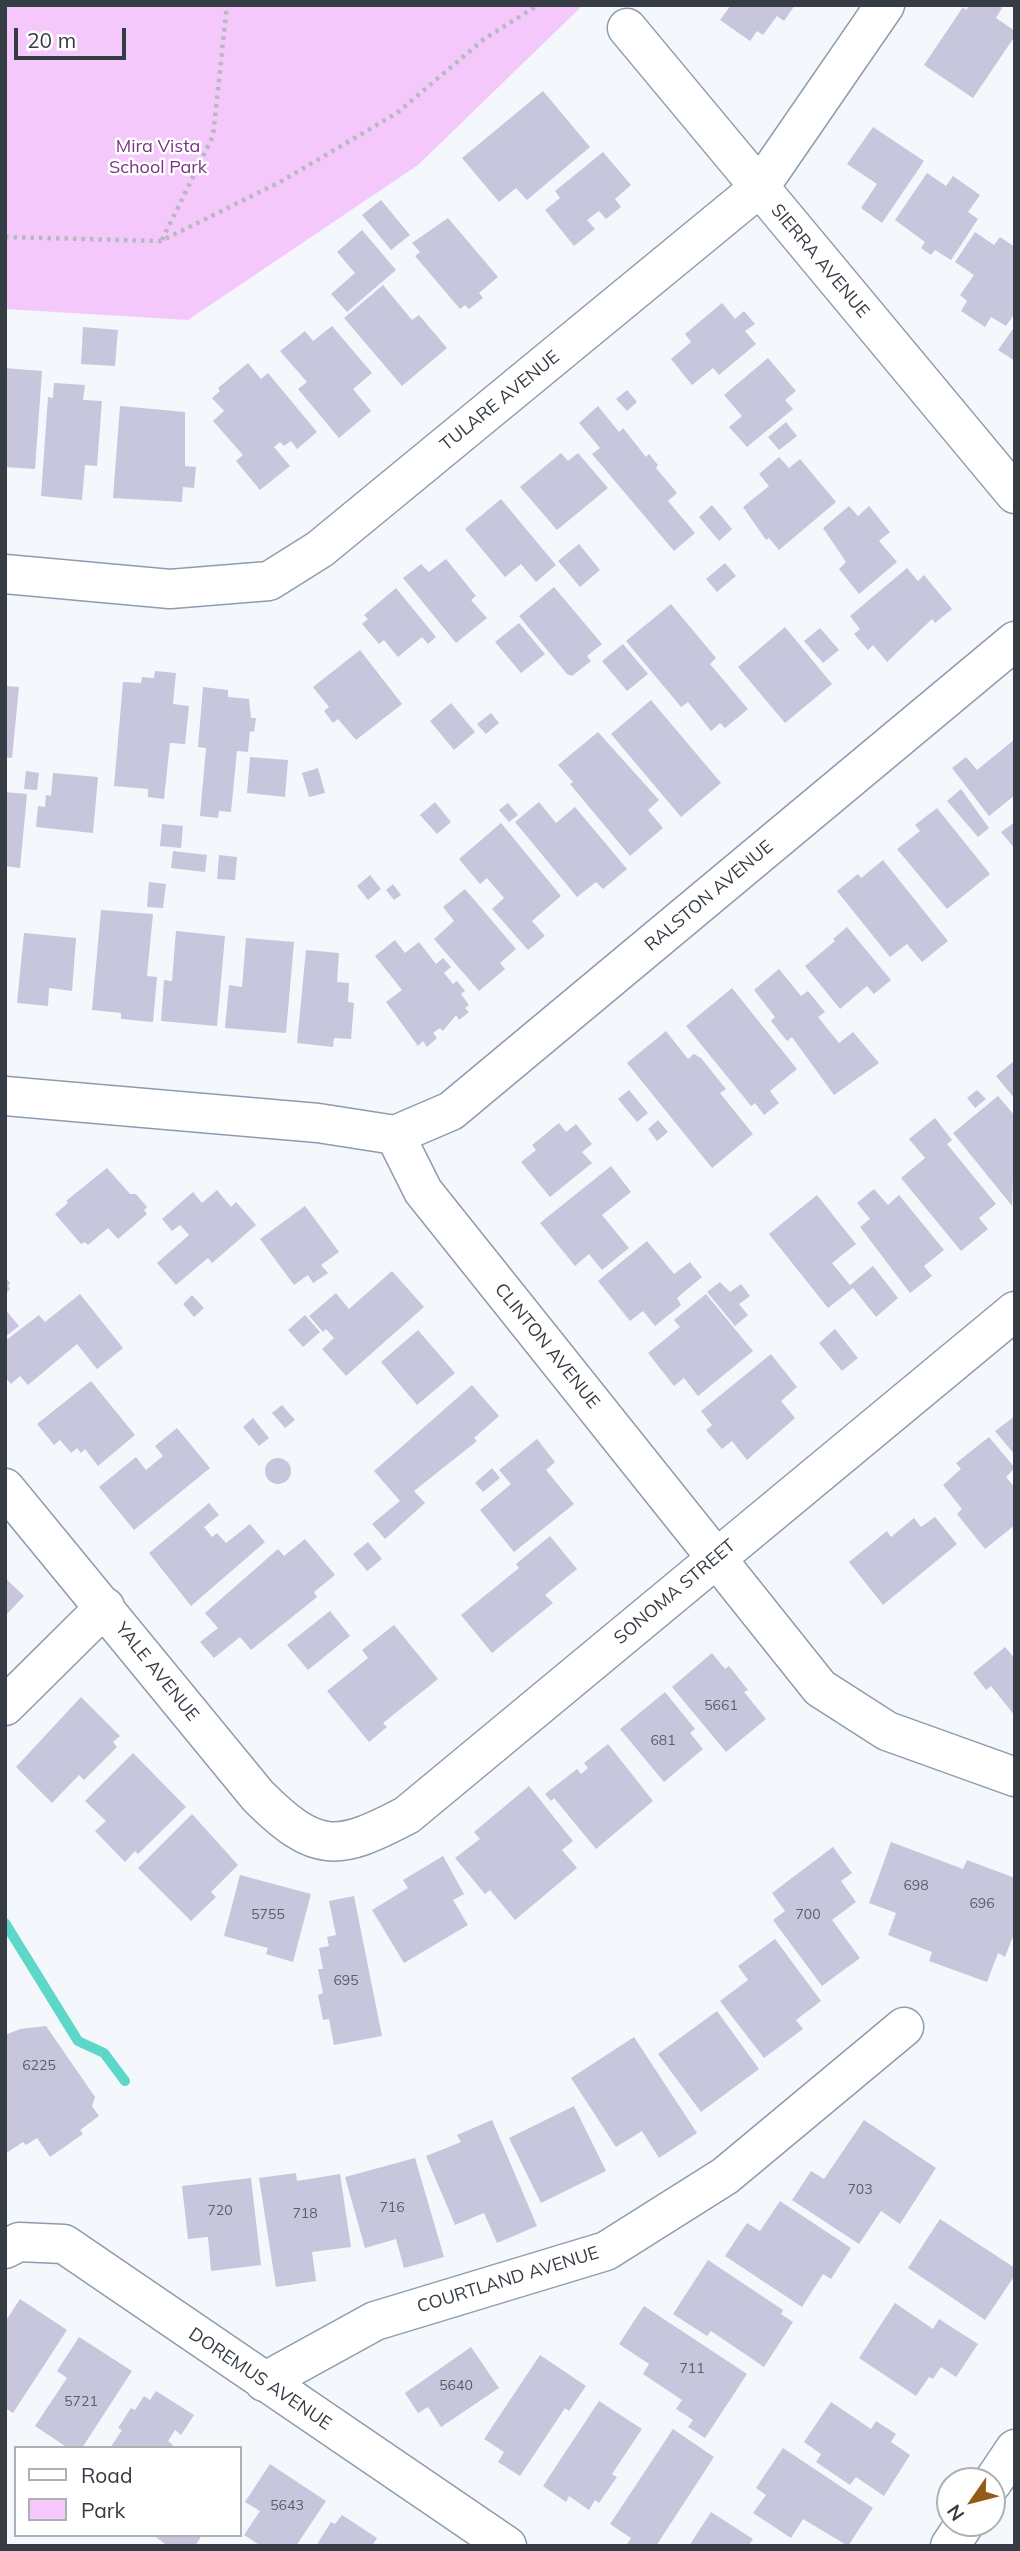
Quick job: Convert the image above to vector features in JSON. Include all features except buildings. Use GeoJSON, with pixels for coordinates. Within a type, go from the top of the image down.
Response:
{"type":"FeatureCollection","features":[{"type":"Feature","properties":{"kind":"street","name":"TULARE AVENUE"},"geometry":{"type":"LineString","coordinates":[[5,574],[170,589],[269,581],[320,549],[759,188],[885,5]]}},
{"type":"Feature","properties":{"kind":"street","name":"SIERRA AVENUE"},"geometry":{"type":"LineString","coordinates":[[627,28],[1015,494]]}},
{"type":"Feature","properties":{"kind":"street","name":"RALSTON AVENUE"},"geometry":{"type":"LineString","coordinates":[[395,1135],[451,1111],[1015,641]]}},
{"type":"Feature","properties":{"kind":"street"},"geometry":{"type":"LineString","coordinates":[[5,1096],[318,1123],[395,1135]]}},
{"type":"Feature","properties":{"kind":"street","name":"CLINTON AVENUE"},"geometry":{"type":"LineString","coordinates":[[395,1135],[423,1191],[820,1688],[887,1731],[961,1760],[1015,1777]]}},
{"type":"Feature","properties":{"kind":"street","name":"SONOMA STREET"},"geometry":{"type":"LineString","coordinates":[[320,1842],[364,1838],[407,1815],[1015,1311]]}},
{"type":"Feature","properties":{"kind":"street","name":"YALE AVENUE"},"geometry":{"type":"LineString","coordinates":[[5,1488],[258,1796],[288,1826],[320,1842]]}},
{"type":"Feature","properties":{"kind":"street"},"geometry":{"type":"LineString","coordinates":[[5,1706],[105,1607]]}},
{"type":"Feature","properties":{"kind":"street","name":"COURTLAND AVENUE"},"geometry":{"type":"LineString","coordinates":[[264,2382],[375,2321],[606,2251],[724,2176],[904,2026]]}},
{"type":"Feature","properties":{"kind":"street","name":"DOREMUS AVENUE"},"geometry":{"type":"LineString","coordinates":[[5,2249],[19,2242],[64,2244],[507,2546]]}},
{"type":"Feature","properties":{"kind":"street"},"geometry":{"type":"LineString","coordinates":[[1003,2467],[1015,2449]]}},
{"type":"Feature","properties":{"kind":"path"},"geometry":{"type":"LineString","coordinates":[[161,241],[213,136],[227,5]]}},
{"type":"Feature","properties":{"kind":"path"},"geometry":{"type":"LineString","coordinates":[[5,237],[161,241],[279,182],[397,113],[484,39],[538,5]]}},
{"type":"Feature","properties":{"kind":"green space","name":"Mira Vista School Park"},"geometry":{"type":"Polygon","coordinates":[[[5,5],[583,5],[418,165],[188,320],[5,309],[5,5]]]}},
{"type":"Feature","properties":{"kind":"waterway"},"geometry":{"type":"LineString","coordinates":[[5,1923],[78,2041],[104,2053],[125,2081]]}}]}
